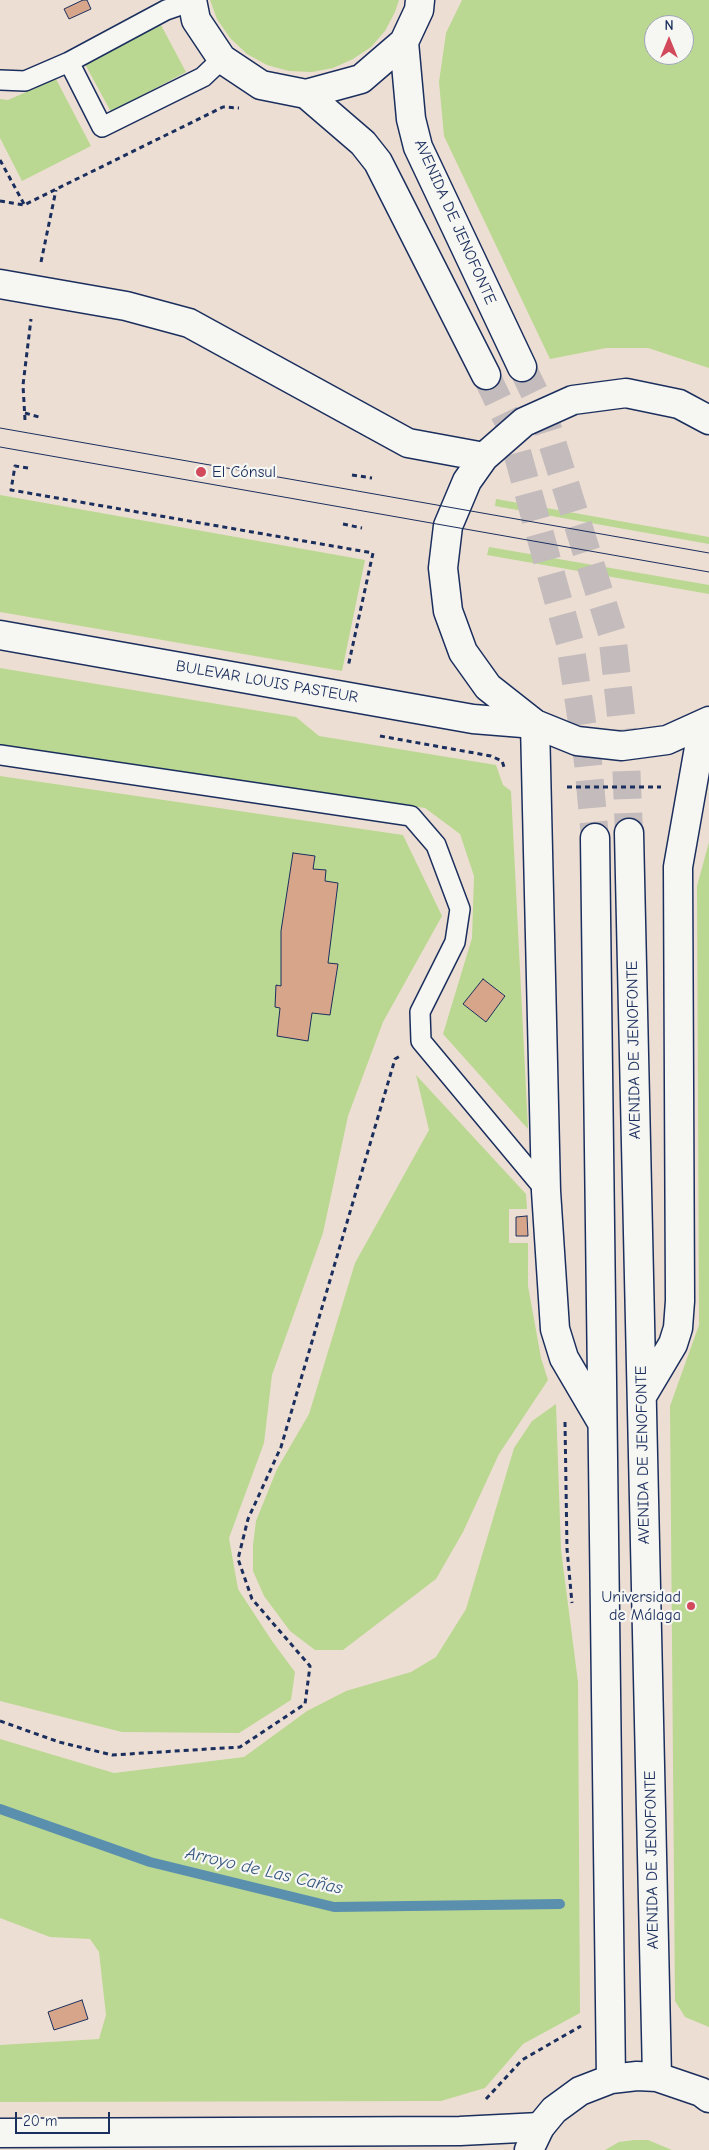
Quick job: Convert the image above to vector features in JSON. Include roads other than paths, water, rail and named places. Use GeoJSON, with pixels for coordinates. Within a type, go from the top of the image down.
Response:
{"type":"FeatureCollection","features":[{"type":"Feature","properties":{"kind":"main road"},"geometry":{"type":"LineString","coordinates":[[192,1],[196,20],[222,59],[261,85],[306,94],[361,79],[404,42],[419,10],[420,0]]}},
{"type":"Feature","properties":{"kind":"main road","name":"AVENIDA DE JENOFONTE"},"geometry":{"type":"LineString","coordinates":[[404,42],[411,119],[418,147],[522,366]]}},
{"type":"Feature","properties":{"kind":"main road"},"geometry":{"type":"LineString","coordinates":[[306,94],[363,143],[378,162],[486,376]]}},
{"type":"Feature","properties":{"kind":"main road"},"geometry":{"type":"LineString","coordinates":[[0,284],[126,306],[189,323],[408,444],[484,457]]}},
{"type":"Feature","properties":{"kind":"main road"},"geometry":{"type":"LineString","coordinates":[[642,1396],[673,1344],[678,1328],[680,1301],[678,867],[704,756],[706,723],[667,740],[622,746],[577,741],[535,724],[488,687],[463,652],[448,611],[443,568],[448,526],[467,481],[484,457],[524,422],[573,400],[626,393],[679,404],[709,420]]}},
{"type":"Feature","properties":{"kind":"main road","name":"BULEVAR LOUIS PASTEUR"},"geometry":{"type":"LineString","coordinates":[[0,636],[473,718],[535,724]]}},
{"type":"Feature","properties":{"kind":"main road"},"geometry":{"type":"LineString","coordinates":[[535,724],[546,1191],[555,1329],[564,1358],[602,1424]]}},
{"type":"Feature","properties":{"kind":"main road"},"geometry":{"type":"LineString","coordinates":[[667,740],[704,756]]}},
{"type":"Feature","properties":{"kind":"main road","name":"AVENIDA DE JENOFONTE"},"geometry":{"type":"LineString","coordinates":[[629,833],[657,2077]]}},
{"type":"Feature","properties":{"kind":"main road"},"geometry":{"type":"LineString","coordinates":[[595,838],[611,2079]]}},
{"type":"Feature","properties":{"kind":"main road"},"geometry":{"type":"LineString","coordinates":[[0,2133],[460,2131],[535,2138],[554,2110],[580,2091],[611,2079],[636,2076],[657,2077],[701,2092],[709,2098]]}},
{"type":"Feature","properties":{"kind":"lane"},"geometry":{"type":"LineString","coordinates":[[0,80],[25,82],[69,62],[166,10],[192,1]]}},
{"type":"Feature","properties":{"kind":"lane"},"geometry":{"type":"LineString","coordinates":[[69,62],[102,127],[203,77],[222,59]]}},
{"type":"Feature","properties":{"kind":"lane"},"geometry":{"type":"LineString","coordinates":[[0,755],[411,816],[436,845],[460,909],[454,942],[420,1012],[421,1040],[546,1191]]}},
{"type":"Feature","properties":{"kind":"waterway","name":"Arroyo de Las Cañas"},"geometry":{"type":"LineString","coordinates":[[0,1809],[150,1862],[334,1907],[560,1904]]}},
{"type":"Feature","properties":{"kind":"tunnel"},"geometry":{"type":"LineString","coordinates":[[522,367],[540,404],[612,633],[626,761],[629,833]]}},
{"type":"Feature","properties":{"kind":"tunnel"},"geometry":{"type":"LineString","coordinates":[[486,375],[509,423],[570,643],[588,762],[595,838]]}},
{"type":"Feature","properties":{"kind":"tram line"},"geometry":{"type":"LineString","coordinates":[[0,428],[709,553]]}},
{"type":"Feature","properties":{"kind":"tram line"},"geometry":{"type":"LineString","coordinates":[[0,447],[709,572]]}},
{"type":"Feature","properties":{"kind":"place","name":"El Cónsul"},"geometry":{"type":"Point","coordinates":[201,472]}},
{"type":"Feature","properties":{"kind":"place","name":"Universidad de Málaga"},"geometry":{"type":"Point","coordinates":[691,1606]}}]}
